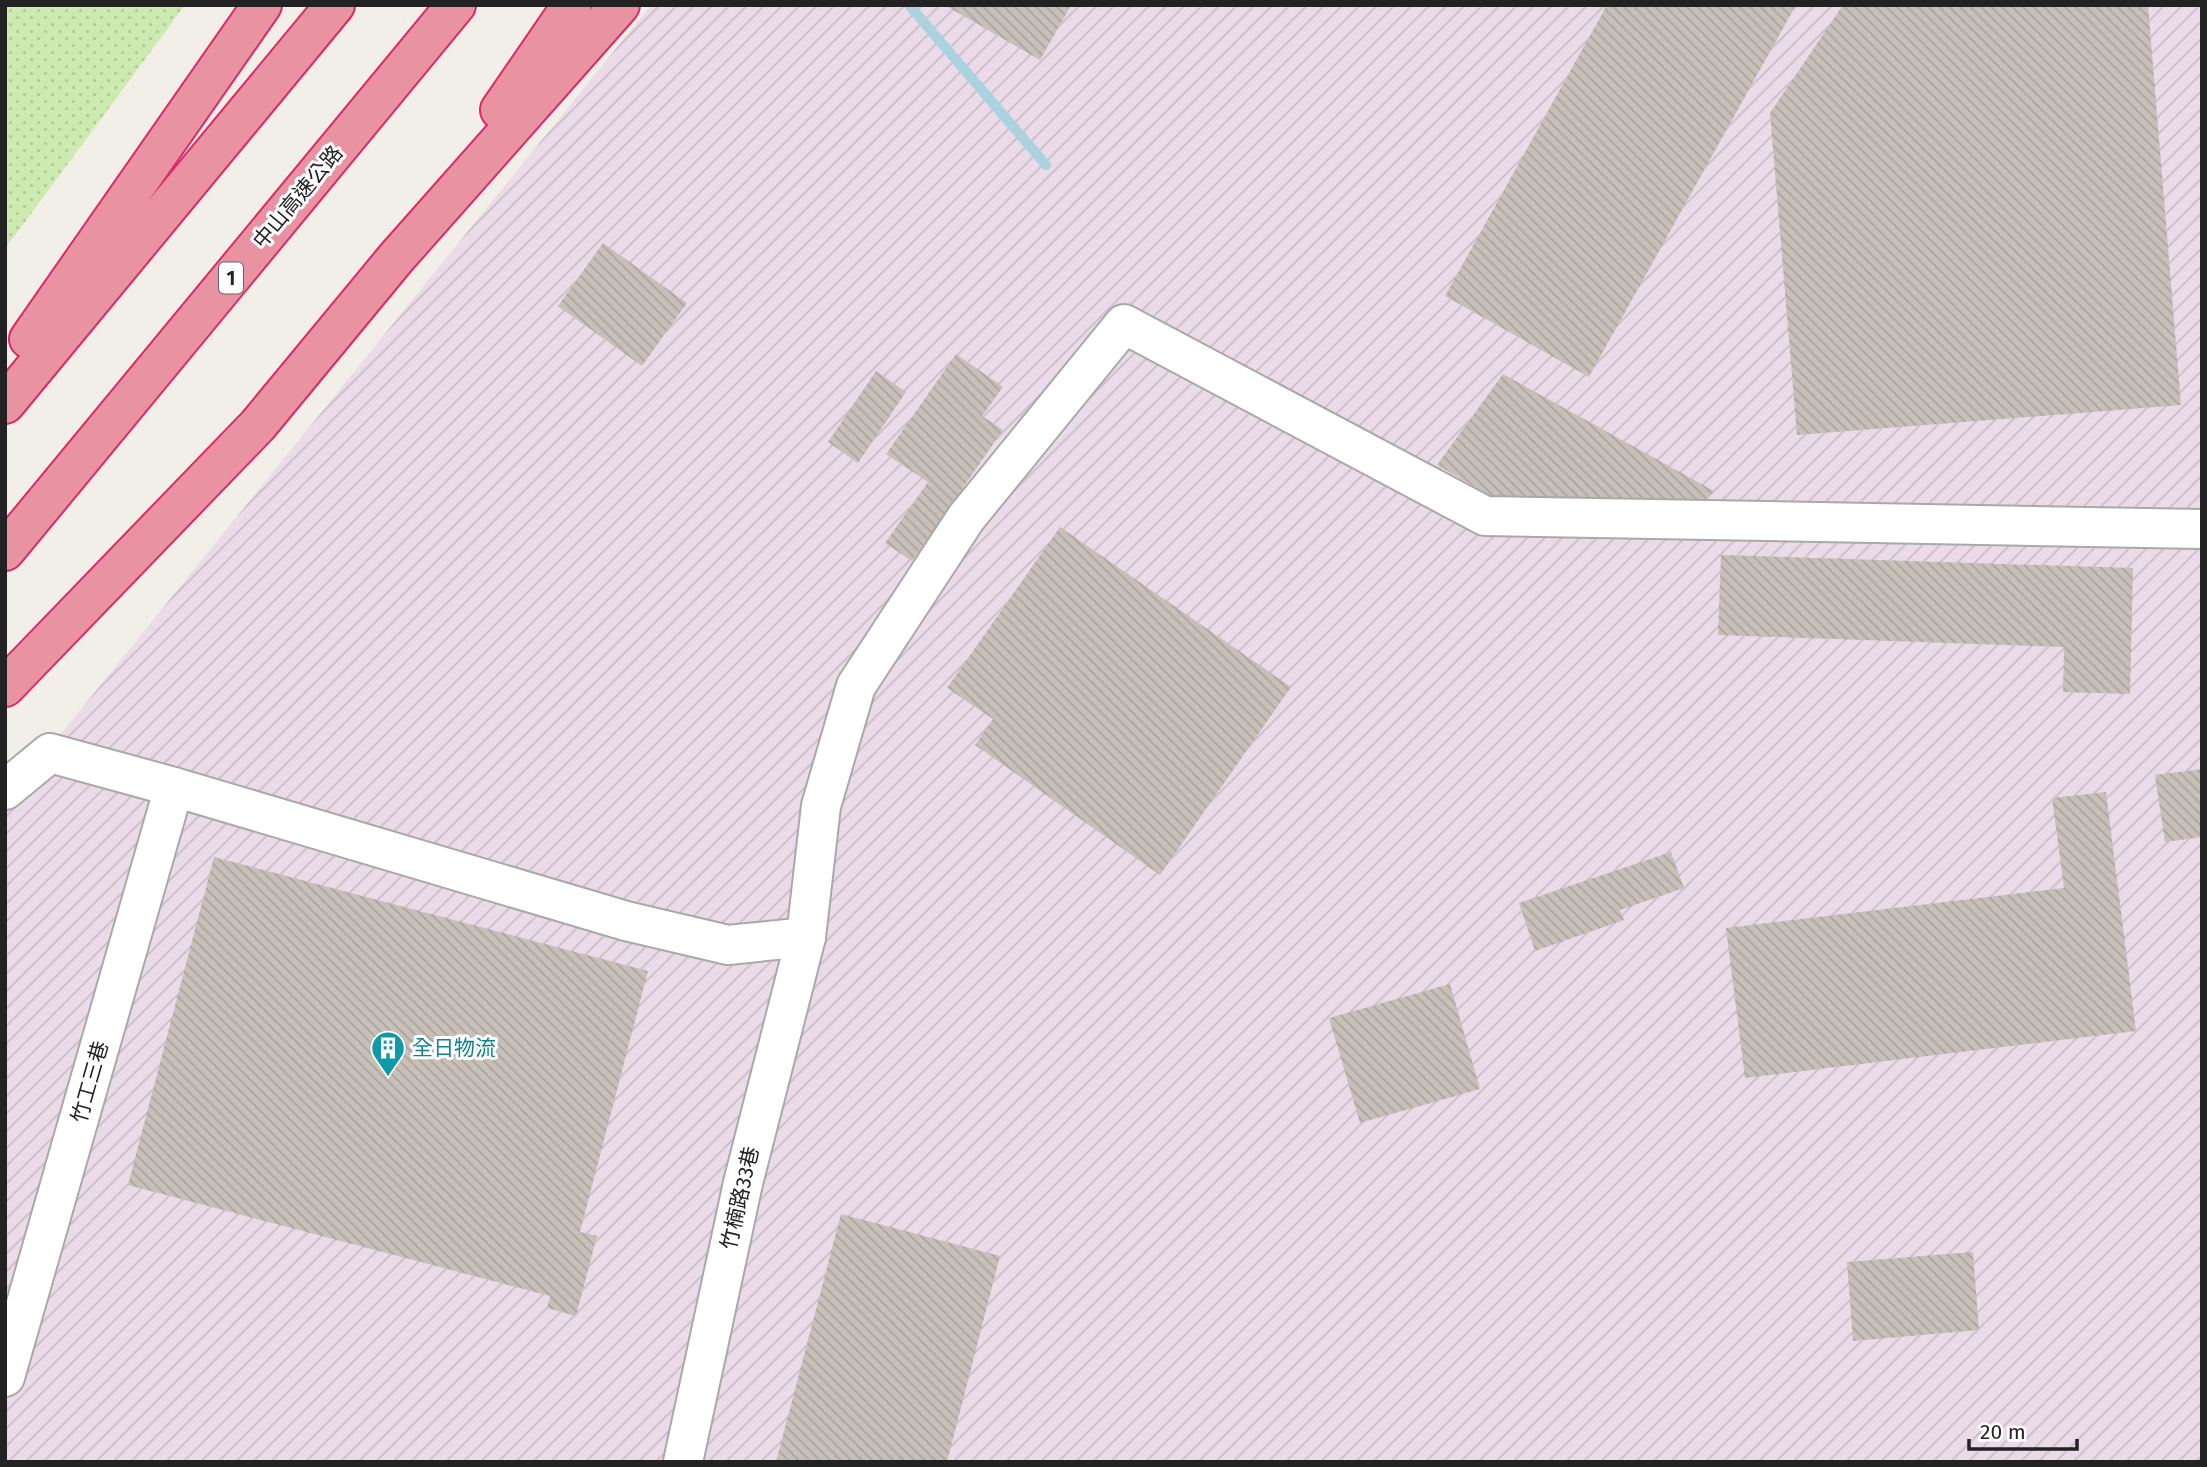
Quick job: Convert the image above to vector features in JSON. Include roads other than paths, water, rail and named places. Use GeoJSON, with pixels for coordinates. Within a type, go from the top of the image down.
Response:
{"type":"FeatureCollection","features":[{"type":"Feature","properties":{"kind":"highway"},"geometry":{"type":"LineString","coordinates":[[5,374],[262,5]]}},
{"type":"Feature","properties":{"kind":"highway"},"geometry":{"type":"LineString","coordinates":[[5,404],[335,5]]}},
{"type":"Feature","properties":{"kind":"highway","name":"中山高速公路"},"geometry":{"type":"LineString","coordinates":[[5,551],[456,5]]}},
{"type":"Feature","properties":{"kind":"highway"},"geometry":{"type":"LineString","coordinates":[[396,258],[572,5]]}},
{"type":"Feature","properties":{"kind":"highway"},"geometry":{"type":"LineString","coordinates":[[5,687],[258,425],[396,258],[620,5]]}},
{"type":"Feature","properties":{"kind":"street","name":"竹楠路33巷"},"geometry":{"type":"LineString","coordinates":[[683,1462],[743,1183],[806,937],[821,806],[856,686],[966,518],[1124,324],[1485,516],[2202,529]]}},
{"type":"Feature","properties":{"kind":"street"},"geometry":{"type":"LineString","coordinates":[[5,790],[50,753],[626,921],[728,945],[806,937]]}},
{"type":"Feature","properties":{"kind":"street","name":"竹工三巷"},"geometry":{"type":"LineString","coordinates":[[5,1377],[174,787]]}},
{"type":"Feature","properties":{"kind":"waterway"},"geometry":{"type":"LineString","coordinates":[[909,5],[1046,165]]}},
{"type":"Feature","properties":{"kind":"place","name":"全日物流"},"geometry":{"type":"Point","coordinates":[388,1078]}}]}
